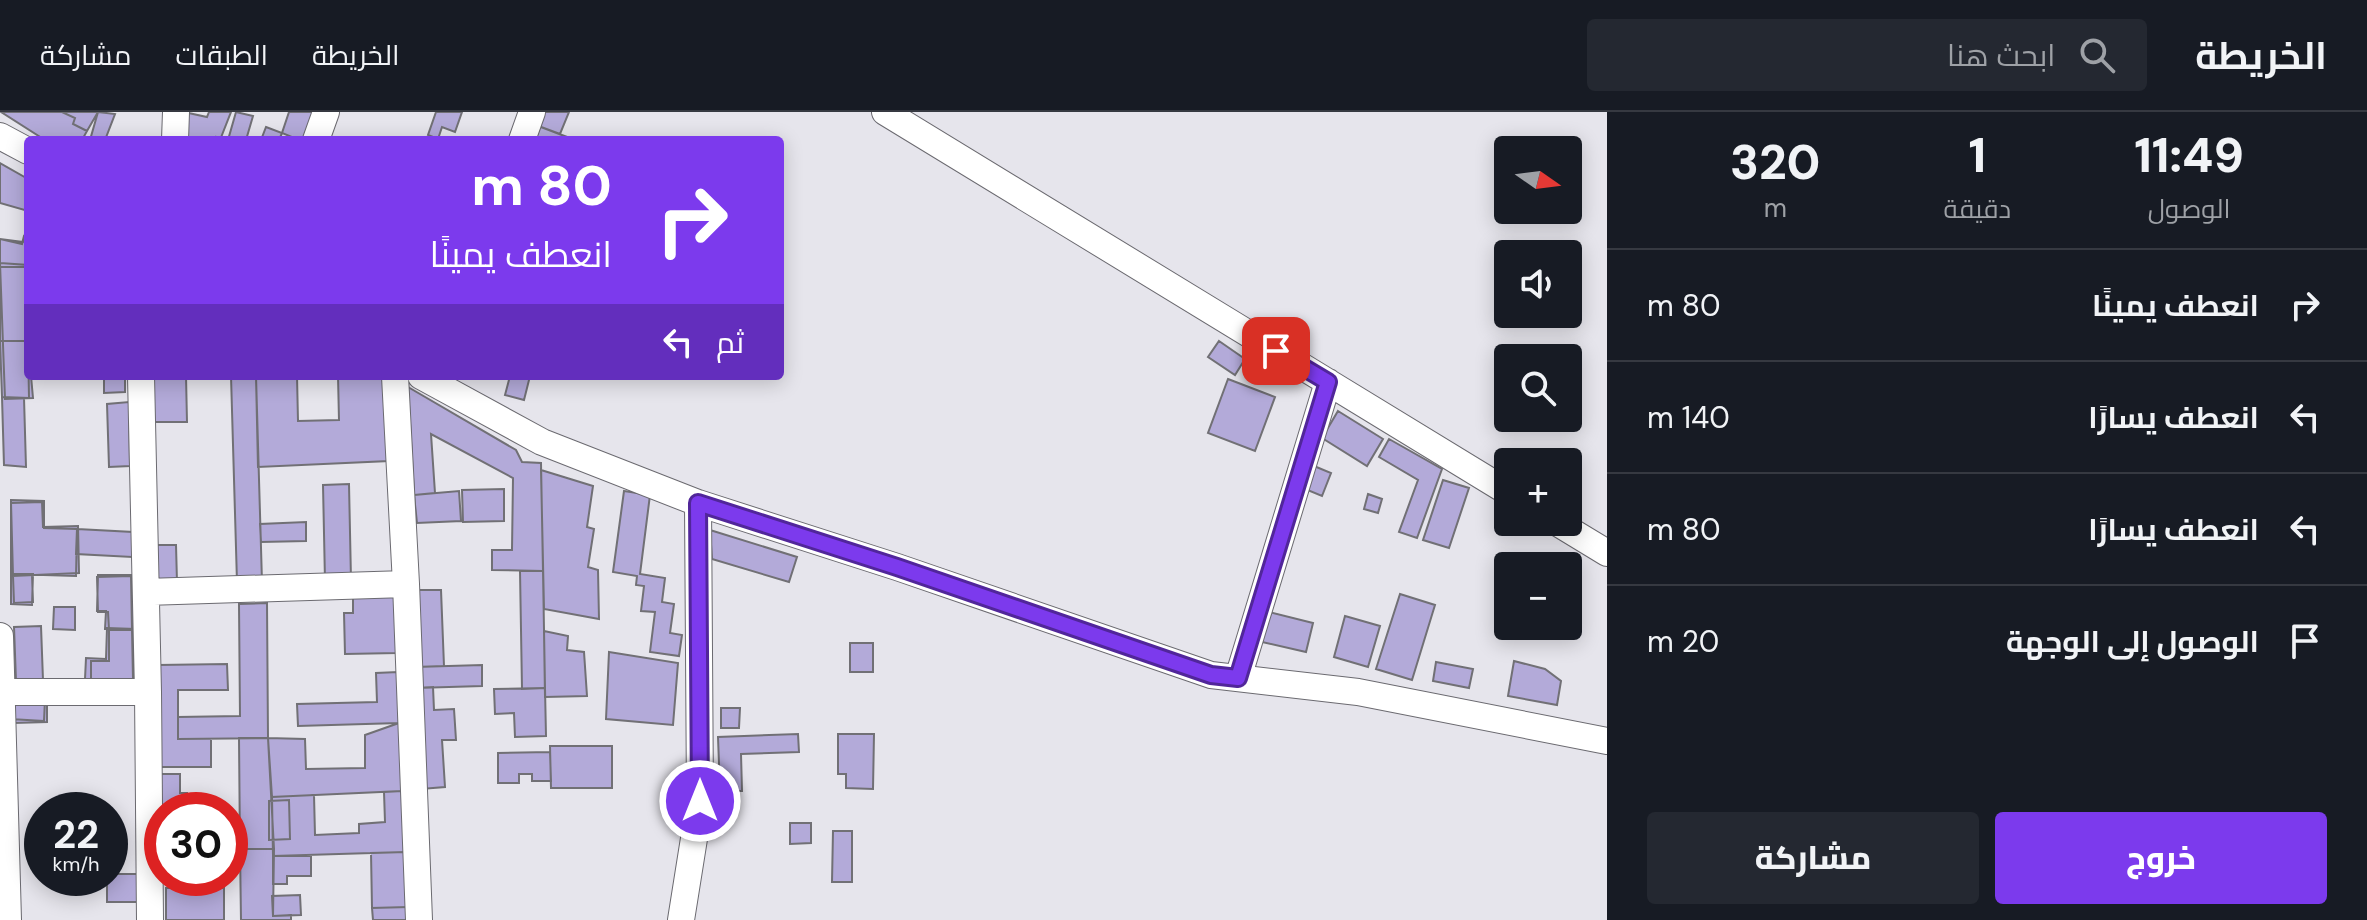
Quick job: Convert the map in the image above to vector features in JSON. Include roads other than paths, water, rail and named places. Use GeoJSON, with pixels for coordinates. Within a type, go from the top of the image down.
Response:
{"type":"FeatureCollection","features":[{"type":"Feature","properties":{"kind":"street"},"geometry":{"type":"LineString","coordinates":[[175,136],[176,112]]}},
{"type":"Feature","properties":{"kind":"street"},"geometry":{"type":"LineString","coordinates":[[317,136],[326,112]]}},
{"type":"Feature","properties":{"kind":"street"},"geometry":{"type":"LineString","coordinates":[[523,136],[532,112]]}},
{"type":"Feature","properties":{"kind":"street"},"geometry":{"type":"LineString","coordinates":[[885,112],[1494,483]]}},
{"type":"Feature","properties":{"kind":"street"},"geometry":{"type":"LineString","coordinates":[[0,136],[24,149]]}},
{"type":"Feature","properties":{"kind":"street"},"geometry":{"type":"LineString","coordinates":[[141,380],[150,920]]}},
{"type":"Feature","properties":{"kind":"street"},"geometry":{"type":"LineString","coordinates":[[395,380],[419,920]]}},
{"type":"Feature","properties":{"kind":"street"},"geometry":{"type":"LineString","coordinates":[[434,380],[542,442],[698,503],[897,567],[1211,675],[1358,692],[1607,741]]}},
{"type":"Feature","properties":{"kind":"street"},"geometry":{"type":"LineString","coordinates":[[1238,678],[1328,382]]}},
{"type":"Feature","properties":{"kind":"street"},"geometry":{"type":"LineString","coordinates":[[681,920],[700,801],[698,503]]}},
{"type":"Feature","properties":{"kind":"street"},"geometry":{"type":"LineString","coordinates":[[1579,536],[1607,553]]}},
{"type":"Feature","properties":{"kind":"street"},"geometry":{"type":"LineString","coordinates":[[146,592],[406,584]]}},
{"type":"Feature","properties":{"kind":"street"},"geometry":{"type":"LineString","coordinates":[[0,636],[8,920]]}},
{"type":"Feature","properties":{"kind":"street"},"geometry":{"type":"LineString","coordinates":[[1,684],[148,692]]}}]}
